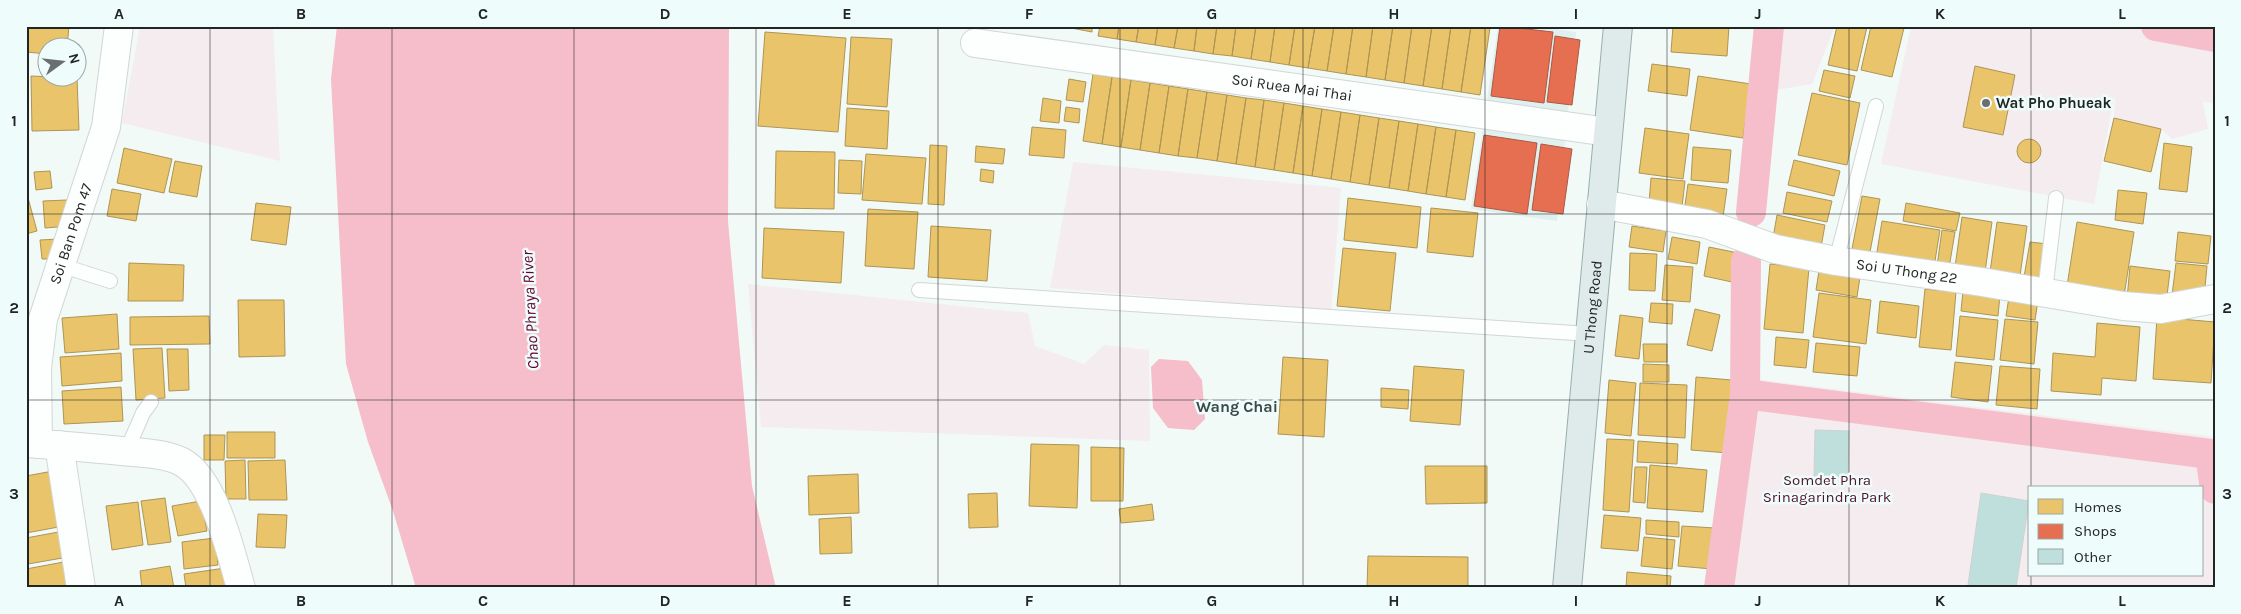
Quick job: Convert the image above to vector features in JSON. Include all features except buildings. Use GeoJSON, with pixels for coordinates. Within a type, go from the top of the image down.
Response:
{"type":"FeatureCollection","features":[{"type":"Feature","properties":{"kind":"main road","name":"U Thong Road"},"geometry":{"type":"LineString","coordinates":[[1567,588],[1618,26]]}},
{"type":"Feature","properties":{"kind":"street","name":"Soi Ban Pom 47"},"geometry":{"type":"LineString","coordinates":[[81,588],[41,444],[37,368],[43,319],[106,127],[119,26]]}},
{"type":"Feature","properties":{"kind":"street","name":"Soi Ruea Mai Thai"},"geometry":{"type":"LineString","coordinates":[[975,43],[1608,132]]}},
{"type":"Feature","properties":{"kind":"street","name":"Soi U Thong 22"},"geometry":{"type":"LineString","coordinates":[[1602,204],[1707,224],[1775,248],[1836,261],[2045,292],[2124,306],[2161,309],[2215,299]]}},
{"type":"Feature","properties":{"kind":"street"},"geometry":{"type":"LineString","coordinates":[[41,444],[152,455],[182,462],[196,475],[222,523],[241,588]]}},
{"type":"Feature","properties":{"kind":"lane"},"geometry":{"type":"LineString","coordinates":[[1836,261],[1876,106]]}},
{"type":"Feature","properties":{"kind":"lane"},"geometry":{"type":"LineString","coordinates":[[2045,292],[2056,198]]}},
{"type":"Feature","properties":{"kind":"lane"},"geometry":{"type":"LineString","coordinates":[[60,265],[110,280]]}},
{"type":"Feature","properties":{"kind":"lane"},"geometry":{"type":"LineString","coordinates":[[919,290],[1590,334]]}},
{"type":"Feature","properties":{"kind":"lane"},"geometry":{"type":"LineString","coordinates":[[126,452],[151,402]]}},
{"type":"Feature","properties":{"kind":"shaded area"},"geometry":{"type":"Polygon","coordinates":[[[1498,26],[1537,26],[1576,32],[1557,221],[1471,209],[1498,26]]]}},
{"type":"Feature","properties":{"kind":"green space"},"geometry":{"type":"Polygon","coordinates":[[[140,26],[273,26],[280,161],[122,123],[140,26]]]}},
{"type":"Feature","properties":{"kind":"green space"},"geometry":{"type":"Polygon","coordinates":[[[1771,26],[1835,26],[1812,84],[1776,90],[1771,26]]]}},
{"type":"Feature","properties":{"kind":"green space"},"geometry":{"type":"Polygon","coordinates":[[[1911,26],[2215,26],[2215,103],[2203,102],[2208,129],[2172,139],[2161,129],[2114,118],[2115,93],[2094,204],[1881,164],[1911,26]]]}},
{"type":"Feature","properties":{"kind":"green space"},"geometry":{"type":"Polygon","coordinates":[[[1073,162],[1341,188],[1331,311],[1050,288],[1073,162]]]}},
{"type":"Feature","properties":{"kind":"green space"},"geometry":{"type":"Polygon","coordinates":[[[748,284],[1028,313],[1035,346],[1084,364],[1104,345],[1149,350],[1150,441],[761,427],[748,284]]]}},
{"type":"Feature","properties":{"kind":"green space","name":"Somdet Phra Srinagarindra Park"},"geometry":{"type":"Polygon","coordinates":[[[1739,377],[2215,437],[2215,588],[1704,588],[1739,377]]]}},
{"type":"Feature","properties":{"kind":"water","name":"Chao Phraya River"},"geometry":{"type":"Polygon","coordinates":[[[337,26],[729,26],[728,221],[752,486],[776,588],[416,588],[393,511],[368,442],[346,364],[331,79],[337,26]]]}},
{"type":"Feature","properties":{"kind":"water"},"geometry":{"type":"Polygon","coordinates":[[[1159,359],[1188,361],[1202,380],[1205,419],[1194,430],[1168,428],[1153,408],[1151,367],[1159,359]]]}},
{"type":"Feature","properties":{"kind":"waterway"},"geometry":{"type":"LineString","coordinates":[[1751,212],[1769,26]]}},
{"type":"Feature","properties":{"kind":"waterway"},"geometry":{"type":"LineString","coordinates":[[2156,26],[2215,37]]}},
{"type":"Feature","properties":{"kind":"waterway"},"geometry":{"type":"LineString","coordinates":[[1719,588],[1745,394],[1746,261]]}},
{"type":"Feature","properties":{"kind":"waterway"},"geometry":{"type":"LineString","coordinates":[[1745,394],[2210,454],[2215,489]]}},
{"type":"Feature","properties":{"kind":"place","name":"Wat Pho Phueak"},"geometry":{"type":"Point","coordinates":[1986,103]}},
{"type":"Feature","properties":{"kind":"district","name":"Wang Chai"},"geometry":{"type":"Point","coordinates":[1237,406]}}]}
